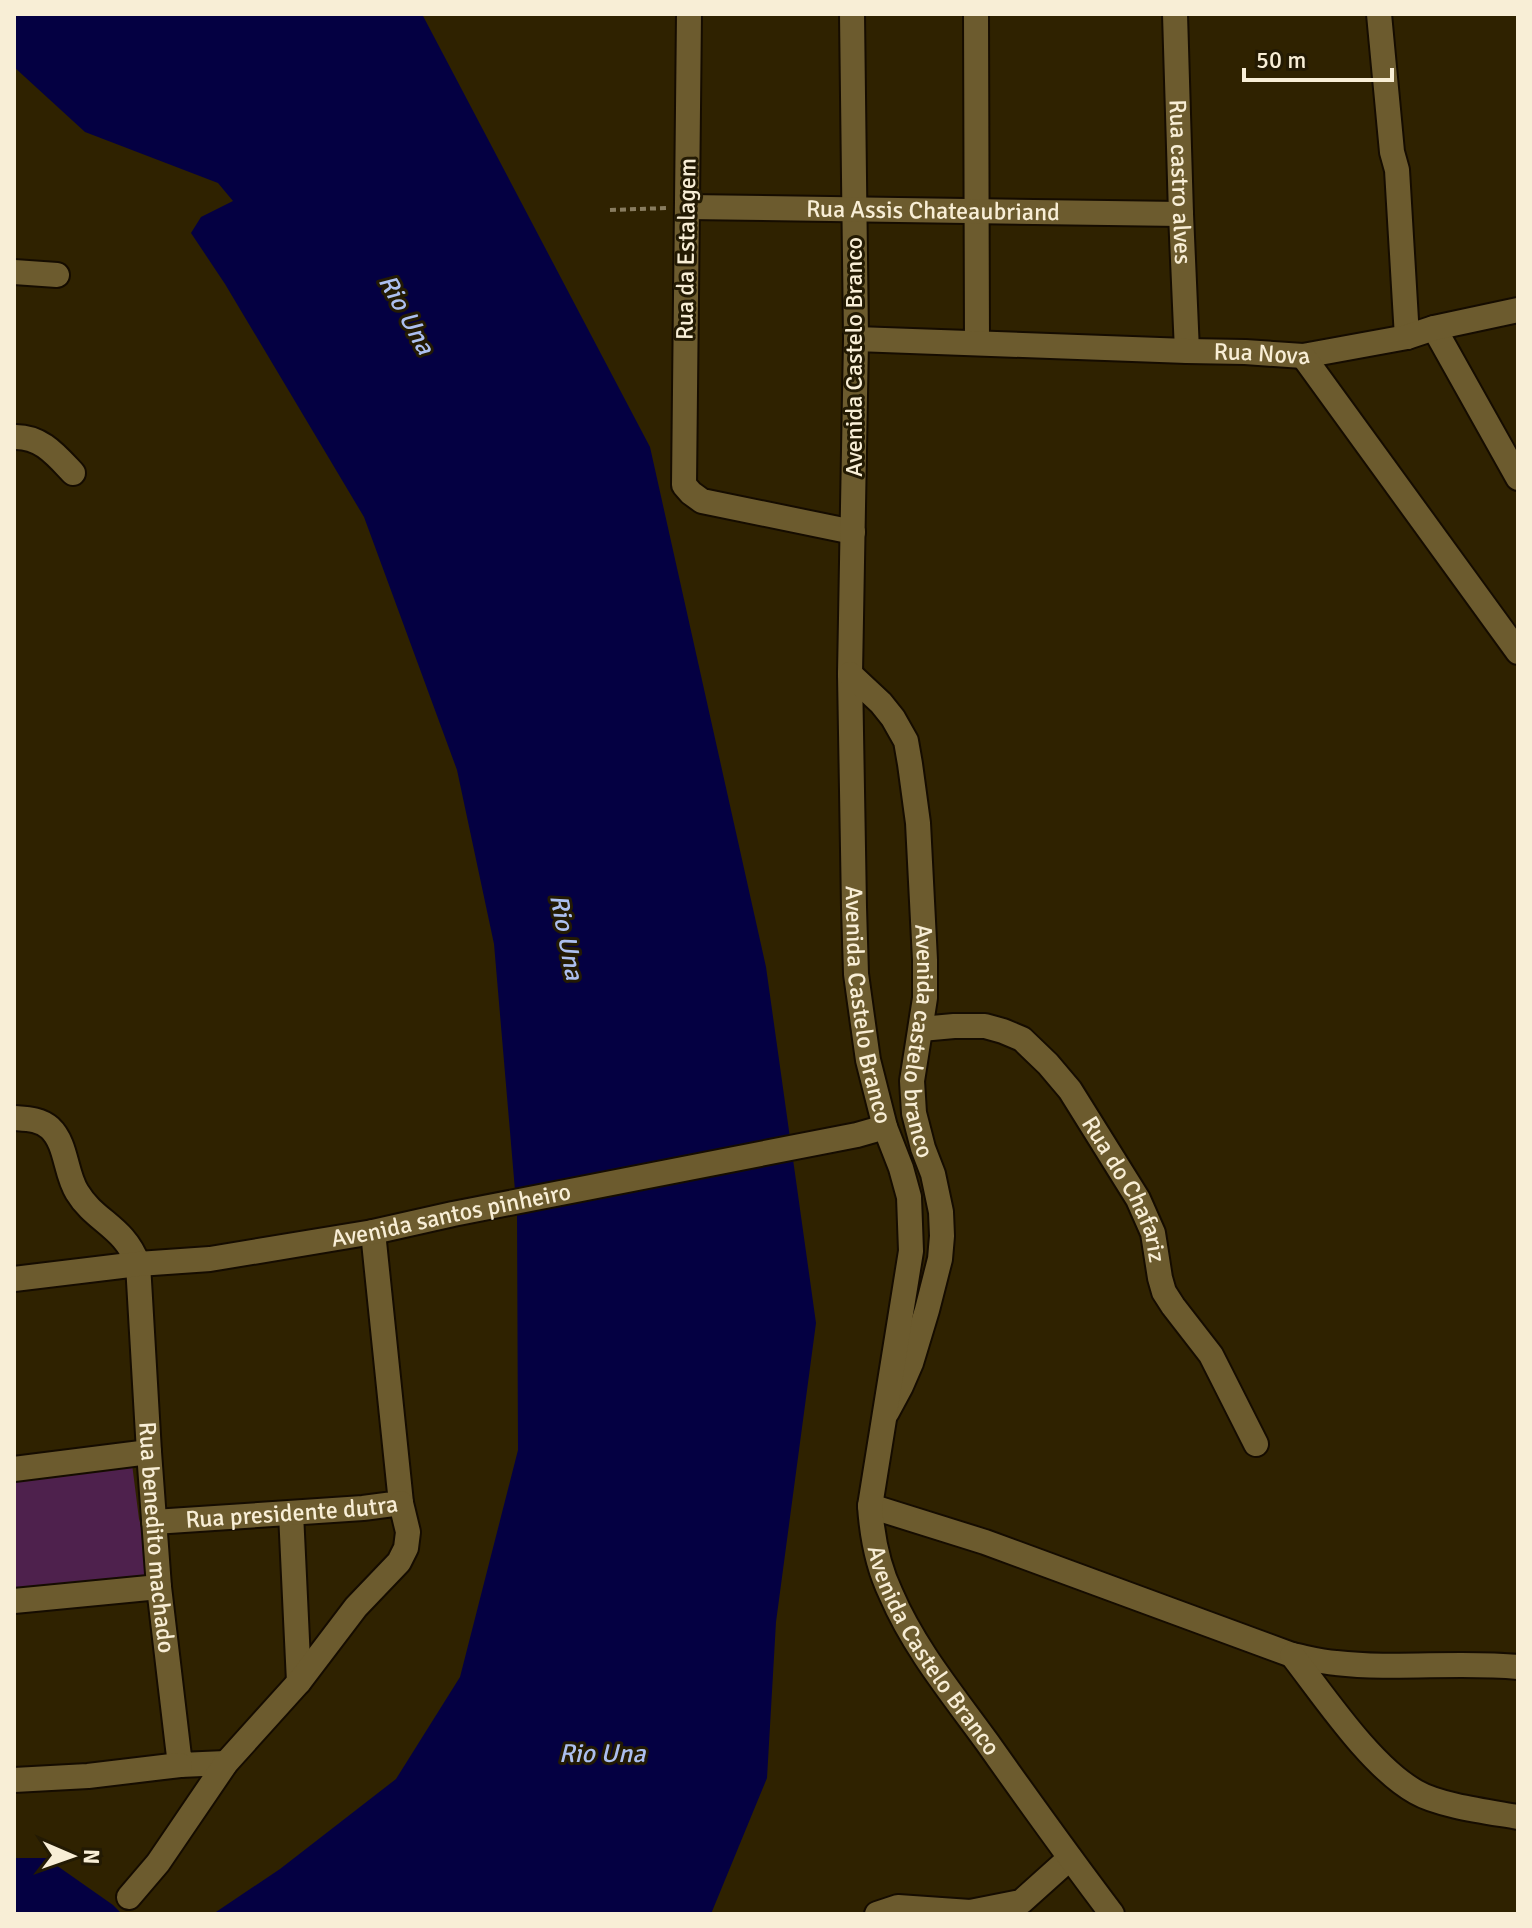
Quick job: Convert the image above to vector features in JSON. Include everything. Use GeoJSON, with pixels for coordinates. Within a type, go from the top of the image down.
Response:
{"type":"FeatureCollection","features":[{"type":"Feature","properties":{"kind":"street","name":"Rua da Estalagem"},"geometry":{"type":"LineString","coordinates":[[689,14],[684,485],[702,501],[853,532]]}},
{"type":"Feature","properties":{"kind":"street","name":"Avenida Castelo Branco"},"geometry":{"type":"LineString","coordinates":[[852,14],[856,339],[850,674],[856,974],[868,1060],[885,1127],[905,1181],[911,1226],[909,1264],[870,1506],[872,1534],[890,1594],[929,1661],[1112,1914]]}},
{"type":"Feature","properties":{"kind":"street"},"geometry":{"type":"LineString","coordinates":[[976,14],[977,343]]}},
{"type":"Feature","properties":{"kind":"street","name":"Rua castro alves"},"geometry":{"type":"LineString","coordinates":[[1175,14],[1187,351]]}},
{"type":"Feature","properties":{"kind":"street"},"geometry":{"type":"LineString","coordinates":[[1379,14],[1392,152],[1397,170],[1407,337]]}},
{"type":"Feature","properties":{"kind":"street","name":"Rua Assis Chateaubriand"},"geometry":{"type":"LineString","coordinates":[[687,207],[1181,214]]}},
{"type":"Feature","properties":{"kind":"street"},"geometry":{"type":"LineString","coordinates":[[14,272],[57,275]]}},
{"type":"Feature","properties":{"kind":"street"},"geometry":{"type":"LineString","coordinates":[[1303,356],[1407,337],[1518,310]]}},
{"type":"Feature","properties":{"kind":"street"},"geometry":{"type":"LineString","coordinates":[[1434,328],[1518,478]]}},
{"type":"Feature","properties":{"kind":"street","name":"Rua Nova"},"geometry":{"type":"LineString","coordinates":[[856,339],[1303,356],[1518,652]]}},
{"type":"Feature","properties":{"kind":"street"},"geometry":{"type":"LineString","coordinates":[[14,437],[37,440],[73,473]]}},
{"type":"Feature","properties":{"kind":"street","name":"Avenida castelo branco"},"geometry":{"type":"LineString","coordinates":[[850,674],[893,718],[906,741],[908,752],[918,823],[925,998],[912,1081],[914,1113],[941,1212],[940,1259],[927,1310],[911,1363],[884,1417]]}},
{"type":"Feature","properties":{"kind":"street","name":"Rua do Chafariz"},"geometry":{"type":"LineString","coordinates":[[921,1029],[985,1026],[1003,1031],[1022,1039],[1070,1090],[1144,1210],[1153,1233],[1164,1292],[1211,1355],[1256,1444]]}},
{"type":"Feature","properties":{"kind":"street"},"geometry":{"type":"LineString","coordinates":[[14,1118],[37,1120],[50,1128],[60,1143],[70,1178],[78,1193],[127,1241],[138,1264]]}},
{"type":"Feature","properties":{"kind":"street","name":"Avenida santos pinheiro"},"geometry":{"type":"LineString","coordinates":[[14,1279],[210,1259],[373,1232],[885,1127]]}},
{"type":"Feature","properties":{"kind":"street","name":"Rua presidente dutra"},"geometry":{"type":"LineString","coordinates":[[154,1522],[401,1503],[373,1232]]}},
{"type":"Feature","properties":{"kind":"street","name":"Rua benedito machado"},"geometry":{"type":"LineString","coordinates":[[138,1264],[159,1587],[180,1765]]}},
{"type":"Feature","properties":{"kind":"street"},"geometry":{"type":"LineString","coordinates":[[14,1469],[149,1452]]}},
{"type":"Feature","properties":{"kind":"street"},"geometry":{"type":"LineString","coordinates":[[129,1897],[158,1863],[226,1763],[299,1682],[356,1607],[399,1562],[406,1548],[408,1532],[401,1503]]}},
{"type":"Feature","properties":{"kind":"street"},"geometry":{"type":"LineString","coordinates":[[870,1506],[985,1542],[1292,1655],[1334,1663],[1518,1667]]}},
{"type":"Feature","properties":{"kind":"street"},"geometry":{"type":"LineString","coordinates":[[291,1513],[299,1682]]}},
{"type":"Feature","properties":{"kind":"street"},"geometry":{"type":"LineString","coordinates":[[14,1601],[159,1587]]}},
{"type":"Feature","properties":{"kind":"street"},"geometry":{"type":"LineString","coordinates":[[1292,1655],[1370,1752],[1411,1789],[1452,1804],[1518,1817]]}},
{"type":"Feature","properties":{"kind":"street"},"geometry":{"type":"LineString","coordinates":[[14,1780],[226,1763]]}},
{"type":"Feature","properties":{"kind":"street"},"geometry":{"type":"LineString","coordinates":[[877,1914],[898,1907],[970,1912],[1022,1908],[1070,1858]]}},
{"type":"Feature","properties":{"kind":"path"},"geometry":{"type":"LineString","coordinates":[[610,210],[687,207]]}},
{"type":"Feature","properties":{"kind":"shaded area"},"geometry":{"type":"Polygon","coordinates":[[[131,1456],[139,1519],[156,1578],[14,1590],[14,1478],[131,1456]]]}},
{"type":"Feature","properties":{"kind":"water","name":"Rio Una"},"geometry":{"type":"Polygon","coordinates":[[[14,14],[422,14],[650,447],[766,967],[816,1323],[776,1622],[767,1778],[711,1914],[213,1914],[280,1869],[396,1779],[460,1677],[518,1450],[517,1214],[494,944],[457,770],[364,517],[225,284],[191,233],[201,217],[233,201],[218,183],[85,132],[14,67],[14,14]]]}},
{"type":"Feature","properties":{"kind":"water"},"geometry":{"type":"Polygon","coordinates":[[[14,1858],[46,1858],[122,1914],[14,1914],[14,1858]]]}}]}
